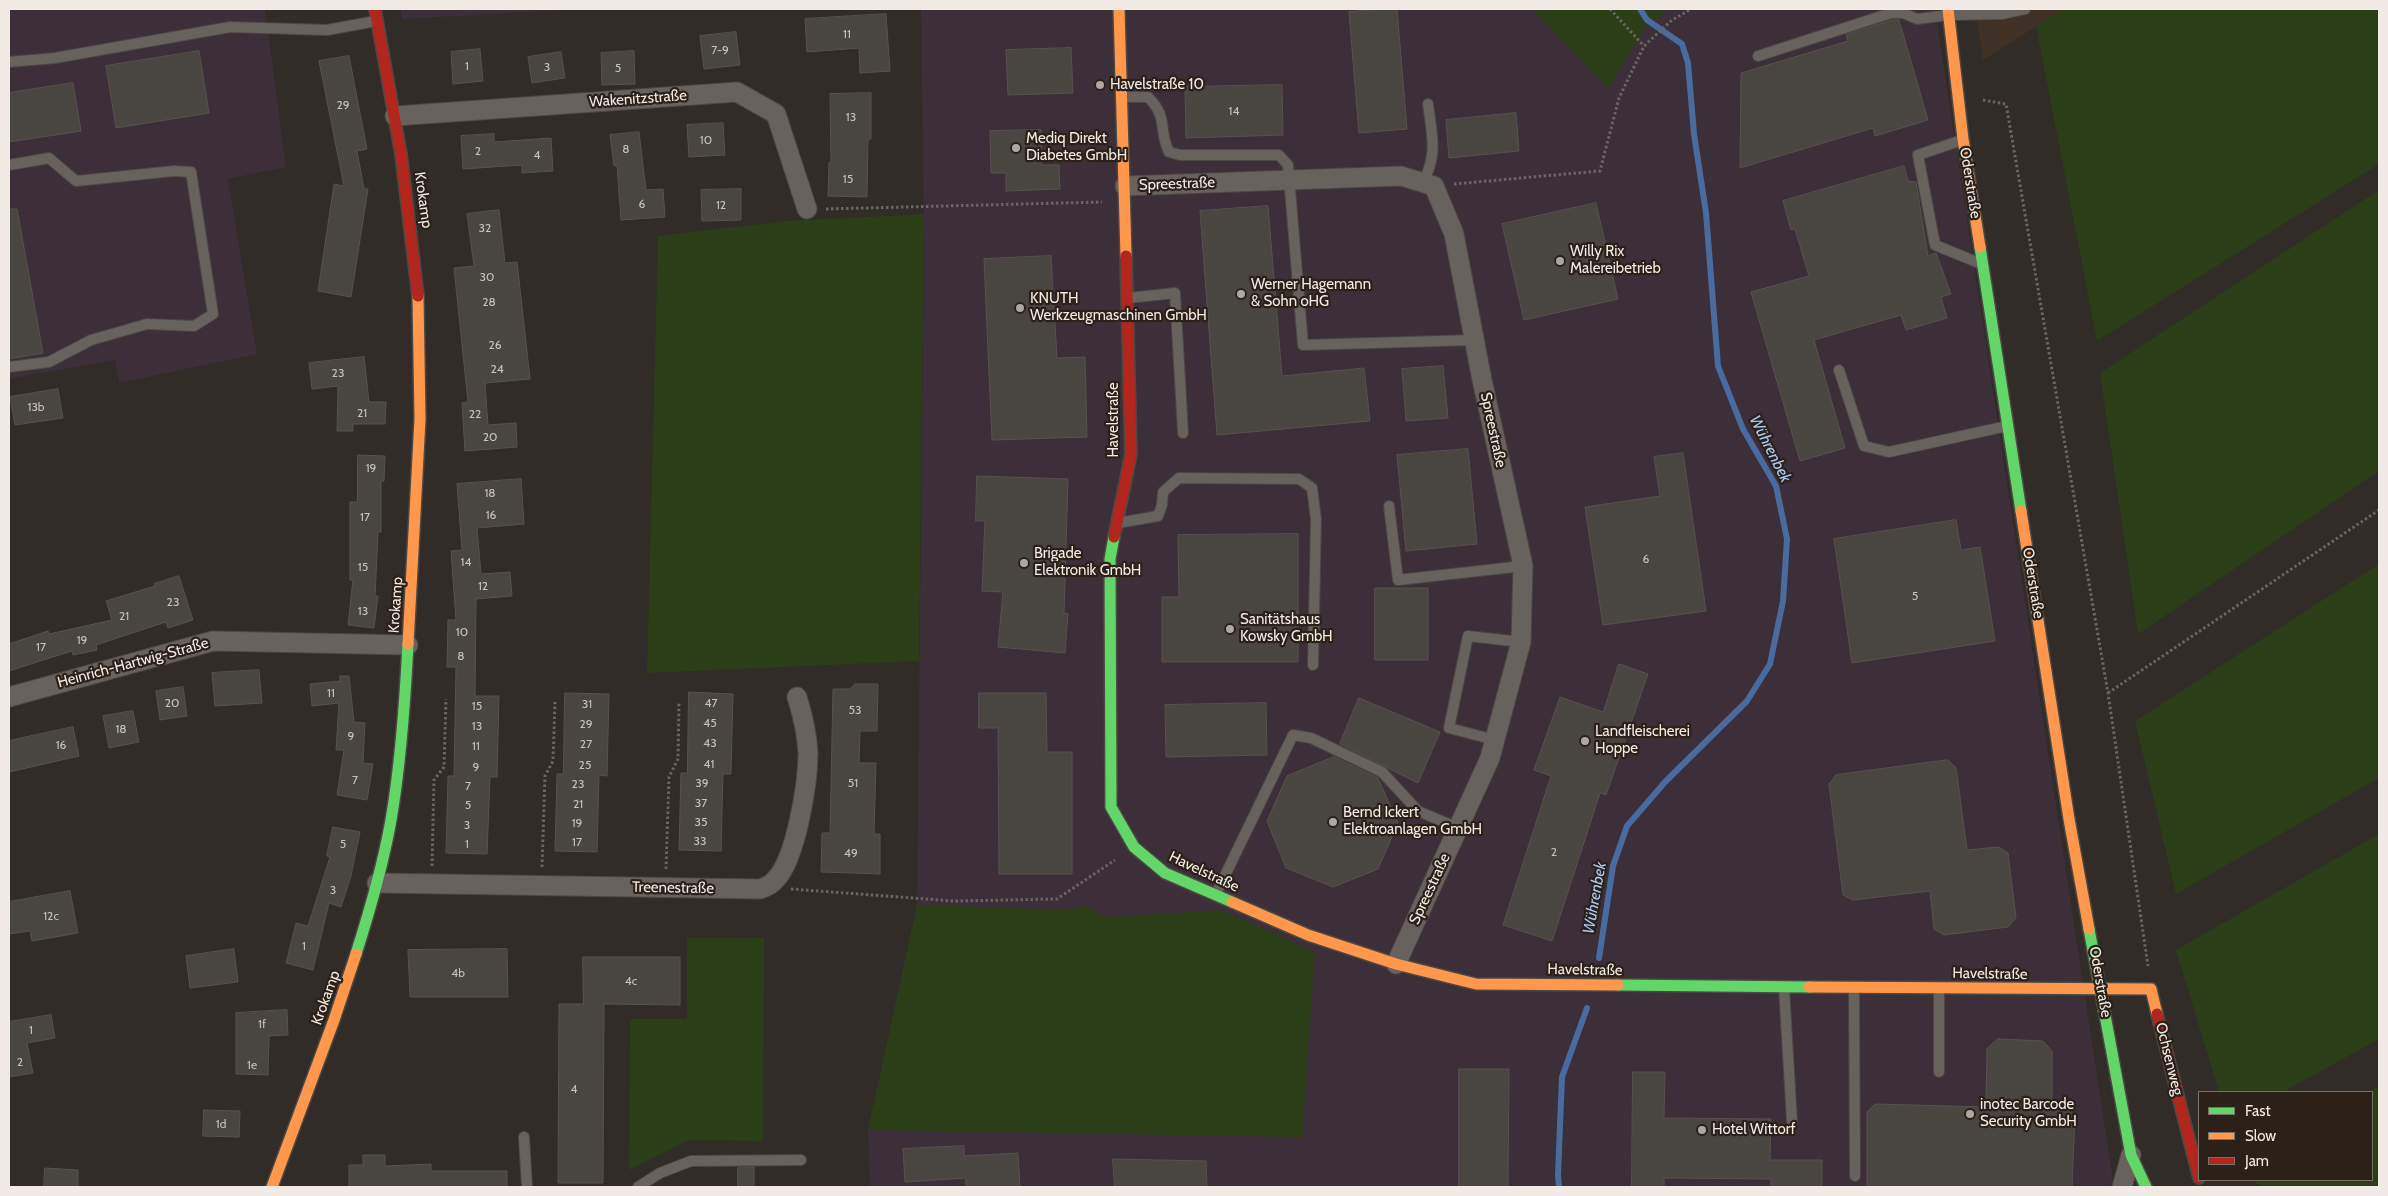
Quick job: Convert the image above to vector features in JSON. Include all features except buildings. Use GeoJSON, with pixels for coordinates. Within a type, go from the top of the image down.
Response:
{"type":"FeatureCollection","features":[{"type":"Feature","properties":{"kind":"street","name":"Krokamp"},"geometry":{"type":"LineString","coordinates":[[272,1187],[350,976],[377,883],[392,809],[402,732],[419,481],[421,361],[413,241],[375,9]]}},
{"type":"Feature","properties":{"kind":"street","name":"Havelstraße"},"geometry":{"type":"LineString","coordinates":[[1119,9],[1131,454],[1110,559],[1111,807],[1134,847],[1165,873],[1308,935],[1396,964],[1476,984],[1854,988],[2102,988]]}},
{"type":"Feature","properties":{"kind":"street","name":"Oderstraße"},"geometry":{"type":"LineString","coordinates":[[1949,12],[1960,96],[1963,139],[2069,819],[2102,988],[2131,1154],[2146,1187]]}},
{"type":"Feature","properties":{"kind":"street","name":"Wakenitzstraße"},"geometry":{"type":"LineString","coordinates":[[394,116],[737,92],[776,114],[807,210]]}},
{"type":"Feature","properties":{"kind":"street","name":"Spreestraße"},"geometry":{"type":"LineString","coordinates":[[1125,194],[1288,180],[1401,176],[1428,184],[1454,234],[1474,340],[1522,566],[1521,642],[1490,758],[1396,964]]}},
{"type":"Feature","properties":{"kind":"street","name":"Heinrich-Hartwig-Straße"},"geometry":{"type":"LineString","coordinates":[[9,697],[213,641],[408,645]]}},
{"type":"Feature","properties":{"kind":"street"},"geometry":{"type":"LineString","coordinates":[[760,889],[770,885],[778,878],[785,865],[807,778],[808,753],[805,723],[797,697]]}},
{"type":"Feature","properties":{"kind":"street","name":"Treenestraße"},"geometry":{"type":"LineString","coordinates":[[377,883],[760,889]]}},
{"type":"Feature","properties":{"kind":"street"},"geometry":{"type":"LineString","coordinates":[[2102,988],[2151,988]]}},
{"type":"Feature","properties":{"kind":"street","name":"Ochsenweg"},"geometry":{"type":"LineString","coordinates":[[2151,988],[2198,1171]]}},
{"type":"Feature","properties":{"kind":"street","name":"Oderstraße"},"geometry":{"type":"LineString","coordinates":[[2122,1187],[2131,1154]]}},
{"type":"Feature","properties":{"kind":"lane"},"geometry":{"type":"LineString","coordinates":[[1758,56],[1891,13],[1903,13],[1917,18],[1949,12],[2002,14],[2025,9]]}},
{"type":"Feature","properties":{"kind":"lane"},"geometry":{"type":"LineString","coordinates":[[9,62],[55,58],[230,27],[326,30],[377,21]]}},
{"type":"Feature","properties":{"kind":"lane"},"geometry":{"type":"LineString","coordinates":[[1122,97],[1148,97],[1159,108],[1164,144],[1169,152],[1180,154],[1279,155],[1288,165],[1303,346],[1474,340]]}},
{"type":"Feature","properties":{"kind":"lane"},"geometry":{"type":"LineString","coordinates":[[1428,104],[1434,152],[1428,184]]}},
{"type":"Feature","properties":{"kind":"lane"},"geometry":{"type":"LineString","coordinates":[[1963,139],[1918,155],[1936,245],[1982,265]]}},
{"type":"Feature","properties":{"kind":"lane"},"geometry":{"type":"LineString","coordinates":[[9,165],[49,158],[76,181],[174,171],[190,172],[213,314],[194,326],[147,324],[91,340],[49,362],[9,368]]}},
{"type":"Feature","properties":{"kind":"lane"},"geometry":{"type":"LineString","coordinates":[[1127,298],[1175,293],[1183,433]]}},
{"type":"Feature","properties":{"kind":"lane"},"geometry":{"type":"LineString","coordinates":[[1839,370],[1864,446],[1889,452],[2008,426]]}},
{"type":"Feature","properties":{"kind":"lane"},"geometry":{"type":"LineString","coordinates":[[1117,523],[1158,516],[1162,505],[1163,492],[1179,478],[1299,478],[1312,488],[1316,519],[1313,665]]}},
{"type":"Feature","properties":{"kind":"lane"},"geometry":{"type":"LineString","coordinates":[[1389,506],[1398,580],[1522,566]]}},
{"type":"Feature","properties":{"kind":"lane"},"geometry":{"type":"LineString","coordinates":[[1495,740],[1449,728],[1468,636],[1521,642]]}},
{"type":"Feature","properties":{"kind":"lane"},"geometry":{"type":"LineString","coordinates":[[1215,895],[1293,735],[1311,738],[1382,772],[1418,811],[1458,828]]}},
{"type":"Feature","properties":{"kind":"lane"},"geometry":{"type":"LineString","coordinates":[[1784,987],[1792,1121]]}},
{"type":"Feature","properties":{"kind":"lane"},"geometry":{"type":"LineString","coordinates":[[1854,988],[1855,1176]]}},
{"type":"Feature","properties":{"kind":"lane"},"geometry":{"type":"LineString","coordinates":[[1939,988],[1939,1072]]}},
{"type":"Feature","properties":{"kind":"lane"},"geometry":{"type":"LineString","coordinates":[[524,1137],[527,1187]]}},
{"type":"Feature","properties":{"kind":"lane"},"geometry":{"type":"LineString","coordinates":[[638,1187],[660,1173],[691,1161],[801,1160]]}},
{"type":"Feature","properties":{"kind":"path"},"geometry":{"type":"LineString","coordinates":[[1610,9],[1644,46]]}},
{"type":"Feature","properties":{"kind":"path"},"geometry":{"type":"LineString","coordinates":[[1428,184],[1600,171],[1619,98],[1644,46],[1672,20],[1691,9]]}},
{"type":"Feature","properties":{"kind":"path"},"geometry":{"type":"LineString","coordinates":[[1960,96],[2006,104],[2108,693],[2151,988]]}},
{"type":"Feature","properties":{"kind":"path"},"geometry":{"type":"LineString","coordinates":[[807,210],[1125,194]]}},
{"type":"Feature","properties":{"kind":"path"},"geometry":{"type":"LineString","coordinates":[[2108,693],[2379,510]]}},
{"type":"Feature","properties":{"kind":"path"},"geometry":{"type":"LineString","coordinates":[[432,884],[434,780],[444,767],[446,699]]}},
{"type":"Feature","properties":{"kind":"path"},"geometry":{"type":"LineString","coordinates":[[542,886],[545,776],[553,762],[554,702]]}},
{"type":"Feature","properties":{"kind":"path"},"geometry":{"type":"LineString","coordinates":[[666,888],[669,777],[678,759],[679,702]]}},
{"type":"Feature","properties":{"kind":"path"},"geometry":{"type":"LineString","coordinates":[[760,889],[817,890],[954,901],[1057,899],[1134,847]]}},
{"type":"Feature","properties":{"kind":"shaded area"},"geometry":{"type":"Polygon","coordinates":[[[9,9],[265,9],[286,167],[228,179],[257,354],[119,383],[115,360],[9,379],[9,9]]]}},
{"type":"Feature","properties":{"kind":"shaded area"},"geometry":{"type":"Polygon","coordinates":[[[401,9],[581,9],[402,19],[401,9]]]}},
{"type":"Feature","properties":{"kind":"shaded area"},"geometry":{"type":"Polygon","coordinates":[[[921,9],[1935,9],[2114,1187],[870,1187],[868,1130],[917,905],[924,232],[921,9]]]}},
{"type":"Feature","properties":{"kind":"shaded area"},"geometry":{"type":"Polygon","coordinates":[[[1975,9],[2064,9],[1983,60],[1975,9]]]}},
{"type":"Feature","properties":{"kind":"green space"},"geometry":{"type":"Polygon","coordinates":[[[1532,9],[1667,9],[1644,29],[1608,88],[1532,9]]]}},
{"type":"Feature","properties":{"kind":"green space"},"geometry":{"type":"Polygon","coordinates":[[[2064,9],[2379,9],[2379,164],[2097,341],[2036,26],[2064,9]]]}},
{"type":"Feature","properties":{"kind":"green space"},"geometry":{"type":"Polygon","coordinates":[[[2379,190],[2379,471],[2138,634],[2100,373],[2379,190]]]}},
{"type":"Feature","properties":{"kind":"green space"},"geometry":{"type":"Polygon","coordinates":[[[924,214],[919,661],[647,673],[658,236],[786,221],[924,214]]]}},
{"type":"Feature","properties":{"kind":"green space"},"geometry":{"type":"Polygon","coordinates":[[[2379,564],[2379,778],[2176,894],[2135,721],[2379,564]]]}},
{"type":"Feature","properties":{"kind":"green space"},"geometry":{"type":"Polygon","coordinates":[[[2379,834],[2379,1039],[2285,1091],[2219,1091],[2176,950],[2379,834]]]}},
{"type":"Feature","properties":{"kind":"green space"},"geometry":{"type":"Polygon","coordinates":[[[917,905],[1070,910],[1084,906],[1107,917],[1221,910],[1315,952],[1302,1137],[868,1130],[917,905]]]}},
{"type":"Feature","properties":{"kind":"green space"},"geometry":{"type":"Polygon","coordinates":[[[687,938],[764,938],[763,1141],[689,1140],[629,1170],[630,1019],[687,1019],[687,938]]]}},
{"type":"Feature","properties":{"kind":"green space"},"geometry":{"type":"Polygon","coordinates":[[[2379,1086],[2379,1187],[2262,1187],[2254,1181],[2373,1181],[2373,1091],[2369,1091],[2379,1086]]]}},
{"type":"Feature","properties":{"kind":"waterway","name":"Wührenbek"},"geometry":{"type":"LineString","coordinates":[[1599,958],[1613,866],[1627,826],[1665,782],[1747,701],[1770,664],[1783,601],[1787,539],[1776,486],[1743,429],[1718,366],[1706,213],[1694,134],[1688,63],[1682,44],[1647,20],[1640,9]]}},
{"type":"Feature","properties":{"kind":"waterway","name":"Wührenbek"},"geometry":{"type":"LineString","coordinates":[[1559,1187],[1562,1077],[1587,1008]]}},
{"type":"Feature","properties":{"kind":"traffic: fast"},"geometry":{"type":"LineString","coordinates":[[1980,247],[2021,511]]}},
{"type":"Feature","properties":{"kind":"traffic: fast"},"geometry":{"type":"LineString","coordinates":[[1114,537],[1110,559],[1111,807],[1134,847],[1165,873],[1232,902]]}},
{"type":"Feature","properties":{"kind":"traffic: fast"},"geometry":{"type":"LineString","coordinates":[[356,954],[376,887],[391,820],[402,732],[408,644]]}},
{"type":"Feature","properties":{"kind":"traffic: fast"},"geometry":{"type":"LineString","coordinates":[[2089,929],[2131,1155],[2146,1187]]}},
{"type":"Feature","properties":{"kind":"traffic: fast"},"geometry":{"type":"LineString","coordinates":[[1618,985],[1809,987]]}},
{"type":"Feature","properties":{"kind":"traffic: slow"},"geometry":{"type":"LineString","coordinates":[[1119,9],[1126,256]]}},
{"type":"Feature","properties":{"kind":"traffic: slow"},"geometry":{"type":"LineString","coordinates":[[1948,9],[1963,139],[1980,247]]}},
{"type":"Feature","properties":{"kind":"traffic: slow"},"geometry":{"type":"LineString","coordinates":[[408,644],[420,419],[418,296]]}},
{"type":"Feature","properties":{"kind":"traffic: slow"},"geometry":{"type":"LineString","coordinates":[[2021,511],[2069,819],[2089,929]]}},
{"type":"Feature","properties":{"kind":"traffic: slow"},"geometry":{"type":"LineString","coordinates":[[1232,902],[1308,935],[1396,964],[1476,984],[1618,985]]}},
{"type":"Feature","properties":{"kind":"traffic: slow"},"geometry":{"type":"LineString","coordinates":[[272,1187],[334,1020],[356,954]]}},
{"type":"Feature","properties":{"kind":"traffic: slow"},"geometry":{"type":"LineString","coordinates":[[1809,987],[2151,989],[2157,1014]]}},
{"type":"Feature","properties":{"kind":"traffic: jam"},"geometry":{"type":"LineString","coordinates":[[375,9],[401,154],[418,296]]}},
{"type":"Feature","properties":{"kind":"traffic: jam"},"geometry":{"type":"LineString","coordinates":[[1114,537],[1131,454],[1126,256]]}},
{"type":"Feature","properties":{"kind":"traffic: jam"},"geometry":{"type":"LineString","coordinates":[[2157,1014],[2198,1174]]}},
{"type":"Feature","properties":{"kind":"place","name":"Havelstraße 10"},"geometry":{"type":"Point","coordinates":[1100,85]}},
{"type":"Feature","properties":{"kind":"place","name":"Mediq Direkt Diabetes GmbH"},"geometry":{"type":"Point","coordinates":[1016,148]}},
{"type":"Feature","properties":{"kind":"place","name":"Willy Rix Malereibetrieb"},"geometry":{"type":"Point","coordinates":[1560,261]}},
{"type":"Feature","properties":{"kind":"place","name":"Werner Hagemann & Sohn oHG"},"geometry":{"type":"Point","coordinates":[1241,294]}},
{"type":"Feature","properties":{"kind":"place","name":"KNUTH Werkzeugmaschinen GmbH"},"geometry":{"type":"Point","coordinates":[1020,308]}},
{"type":"Feature","properties":{"kind":"place","name":"Brigade Elektronik GmbH"},"geometry":{"type":"Point","coordinates":[1024,563]}},
{"type":"Feature","properties":{"kind":"place","name":"Sanitätshaus Kowsky GmbH"},"geometry":{"type":"Point","coordinates":[1230,629]}},
{"type":"Feature","properties":{"kind":"place","name":"Landfleischerei Hoppe"},"geometry":{"type":"Point","coordinates":[1585,741]}},
{"type":"Feature","properties":{"kind":"place","name":"Bernd Ickert Elektroanlagen GmbH"},"geometry":{"type":"Point","coordinates":[1333,822]}},
{"type":"Feature","properties":{"kind":"place","name":"inotec Barcode Security GmbH"},"geometry":{"type":"Point","coordinates":[1970,1114]}},
{"type":"Feature","properties":{"kind":"place","name":"Hotel Wittorf"},"geometry":{"type":"Point","coordinates":[1702,1130]}}]}
